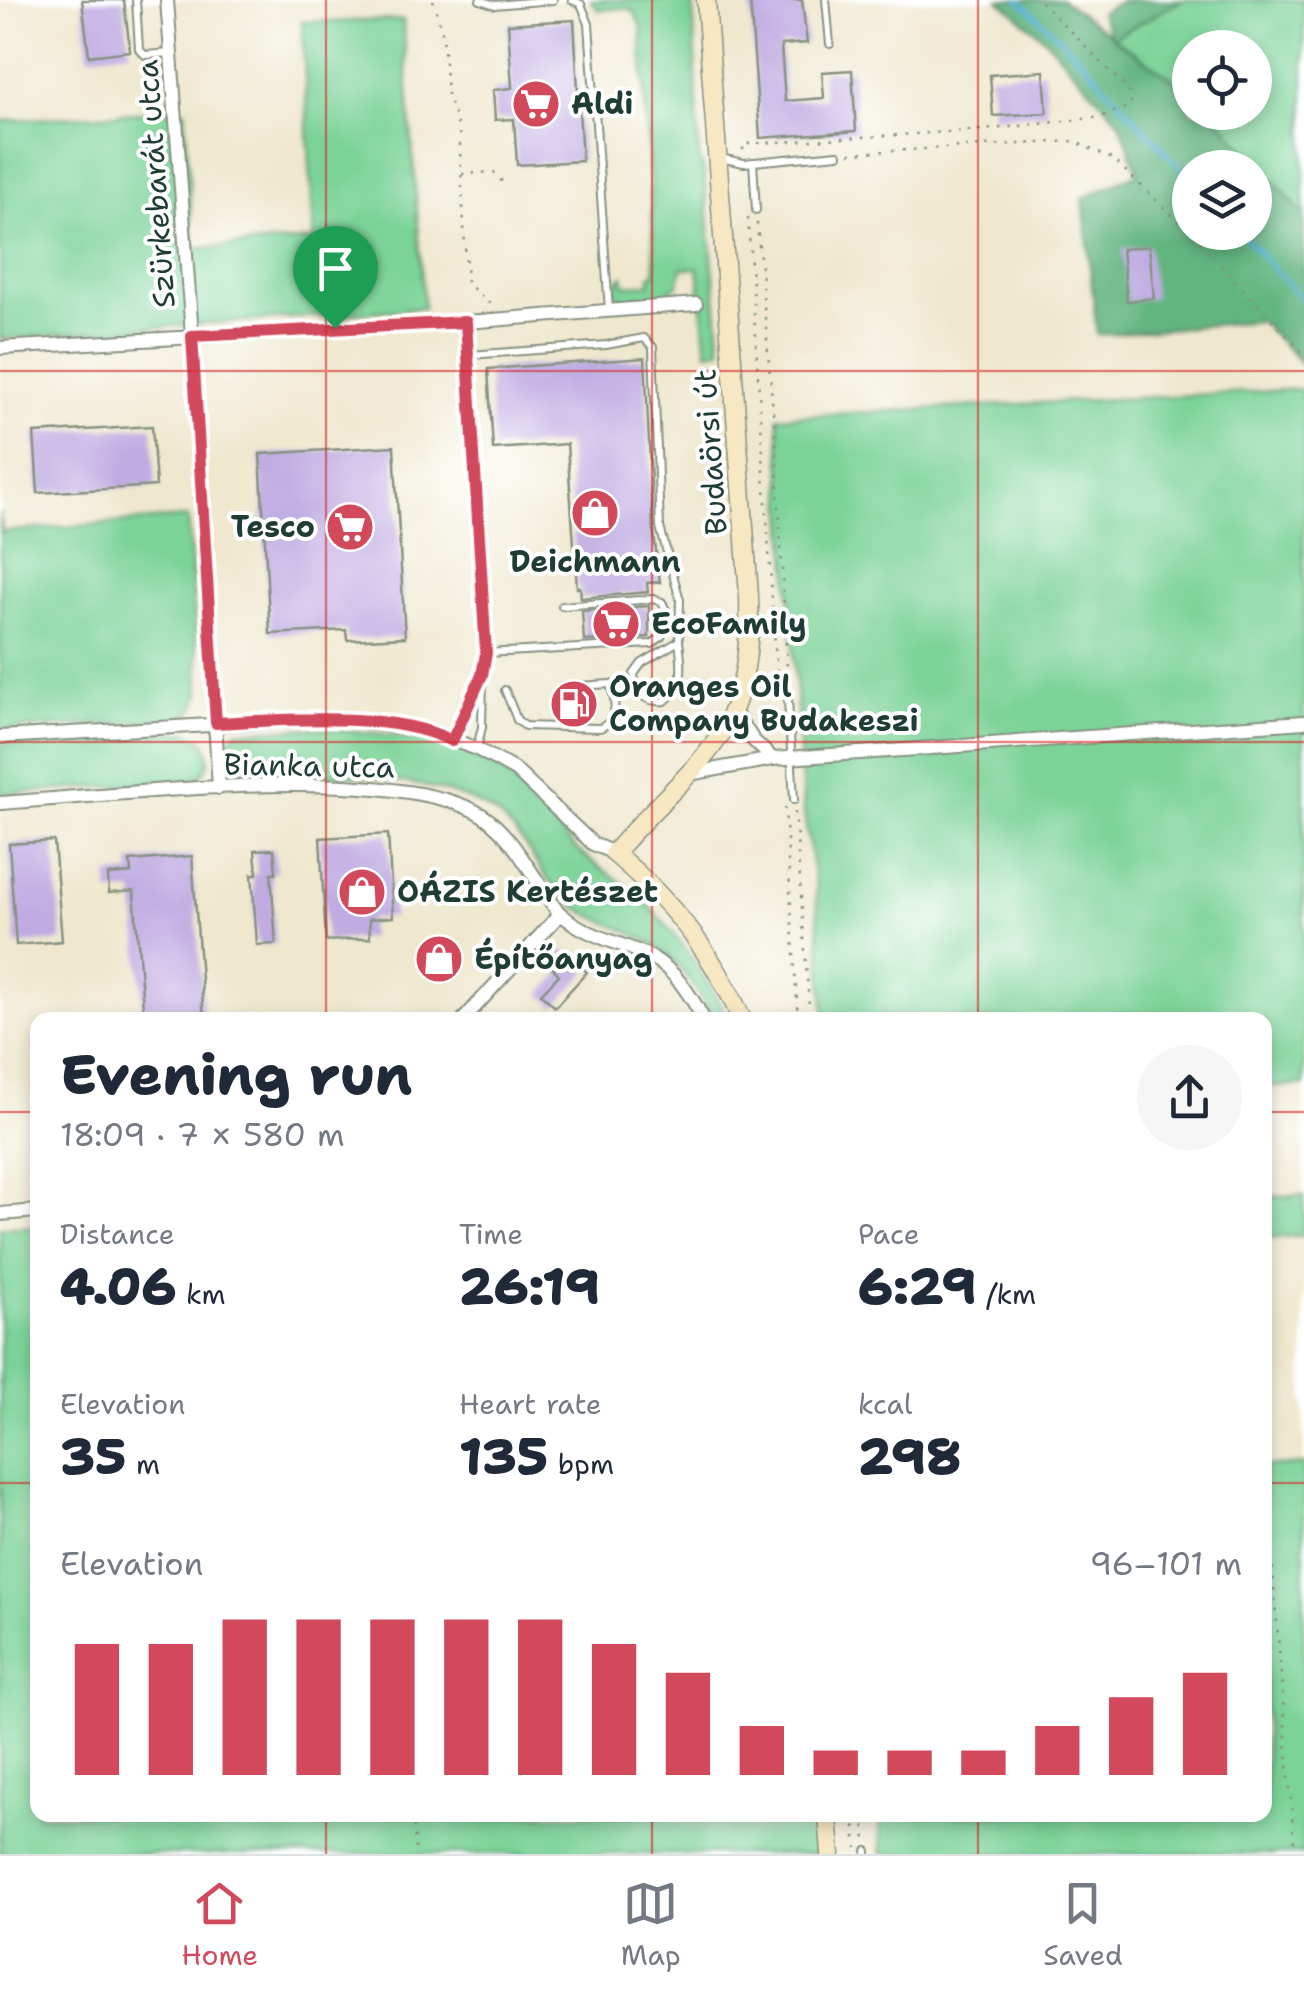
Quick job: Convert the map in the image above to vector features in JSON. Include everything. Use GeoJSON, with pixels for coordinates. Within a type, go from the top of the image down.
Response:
{"type":"FeatureCollection","features":[{"type":"Feature","properties":{"kind":"main road","name":"Budaörsi út"},"geometry":{"type":"LineString","coordinates":[[614,853],[706,758],[734,712],[748,658],[750,626],[706,0]]}},
{"type":"Feature","properties":{"kind":"main road"},"geometry":{"type":"LineString","coordinates":[[614,853],[672,906],[704,947],[738,1012]]}},
{"type":"Feature","properties":{"kind":"main road"},"geometry":{"type":"LineString","coordinates":[[829,1822],[831,1854]]}},
{"type":"Feature","properties":{"kind":"street","name":"Szürkebarát utca"},"geometry":{"type":"LineString","coordinates":[[167,0],[219,788]]}},
{"type":"Feature","properties":{"kind":"street"},"geometry":{"type":"LineString","coordinates":[[0,348],[466,322],[696,304]]}},
{"type":"Feature","properties":{"kind":"street"},"geometry":{"type":"LineString","coordinates":[[734,712],[754,741],[773,759]]}},
{"type":"Feature","properties":{"kind":"street","name":"Bianka utca"},"geometry":{"type":"LineString","coordinates":[[0,736],[332,718],[433,732],[477,749],[515,770],[594,844],[614,853]]}},
{"type":"Feature","properties":{"kind":"street"},"geometry":{"type":"LineString","coordinates":[[690,774],[790,757],[1304,722]]}},
{"type":"Feature","properties":{"kind":"street","name":"Bianka utca"},"geometry":{"type":"LineString","coordinates":[[0,803],[219,788],[354,787],[446,800],[483,816],[499,831],[560,914],[607,941],[652,958],[672,972],[699,1012]]}},
{"type":"Feature","properties":{"kind":"street"},"geometry":{"type":"LineString","coordinates":[[470,1012],[560,914]]}},
{"type":"Feature","properties":{"kind":"street"},"geometry":{"type":"LineString","coordinates":[[0,1214],[30,1212]]}},
{"type":"Feature","properties":{"kind":"lane"},"geometry":{"type":"LineString","coordinates":[[136,0],[139,48],[145,55],[171,53]]}},
{"type":"Feature","properties":{"kind":"lane"},"geometry":{"type":"LineString","coordinates":[[480,0],[495,4],[552,0]]}},
{"type":"Feature","properties":{"kind":"lane"},"geometry":{"type":"LineString","coordinates":[[572,0],[581,4],[589,24],[610,312]]}},
{"type":"Feature","properties":{"kind":"lane"},"geometry":{"type":"LineString","coordinates":[[826,0],[830,44]]}},
{"type":"Feature","properties":{"kind":"lane"},"geometry":{"type":"LineString","coordinates":[[718,158],[748,162],[838,154]]}},
{"type":"Feature","properties":{"kind":"lane"},"geometry":{"type":"LineString","coordinates":[[748,162],[756,210]]}},
{"type":"Feature","properties":{"kind":"lane"},"geometry":{"type":"LineString","coordinates":[[466,322],[486,653],[477,749]]}},
{"type":"Feature","properties":{"kind":"lane"},"geometry":{"type":"LineString","coordinates":[[470,355],[606,345],[644,338],[653,347],[660,528],[680,600],[682,671],[680,685],[664,702],[644,698],[635,688],[634,674],[642,663],[680,641]]}},
{"type":"Feature","properties":{"kind":"lane"},"geometry":{"type":"LineString","coordinates":[[486,653],[652,644],[661,637],[670,618],[662,602],[653,599],[562,606]]}},
{"type":"Feature","properties":{"kind":"lane"},"geometry":{"type":"LineString","coordinates":[[452,741],[482,675]]}},
{"type":"Feature","properties":{"kind":"lane"},"geometry":{"type":"LineString","coordinates":[[505,690],[517,720],[525,726],[600,728],[609,724],[614,716],[615,697],[610,684],[565,687]]}},
{"type":"Feature","properties":{"kind":"lane"},"geometry":{"type":"LineString","coordinates":[[788,700],[794,800]]}},
{"type":"Feature","properties":{"kind":"path"},"geometry":{"type":"LineString","coordinates":[[433,0],[443,36],[446,94],[460,130],[467,283],[490,302],[493,320]]}},
{"type":"Feature","properties":{"kind":"path"},"geometry":{"type":"LineString","coordinates":[[748,162],[743,144],[982,130],[1101,118],[1130,106],[1132,96],[1125,86],[1039,0]]}},
{"type":"Feature","properties":{"kind":"path"},"geometry":{"type":"LineString","coordinates":[[838,154],[1074,141],[1114,160],[1172,215]]}},
{"type":"Feature","properties":{"kind":"path"},"geometry":{"type":"LineString","coordinates":[[462,174],[494,172],[504,184]]}},
{"type":"Feature","properties":{"kind":"path"},"geometry":{"type":"LineString","coordinates":[[746,202],[778,698]]}},
{"type":"Feature","properties":{"kind":"path"},"geometry":{"type":"LineString","coordinates":[[756,210],[776,446],[788,700]]}},
{"type":"Feature","properties":{"kind":"path"},"geometry":{"type":"LineString","coordinates":[[1207,250],[1304,354]]}},
{"type":"Feature","properties":{"kind":"path"},"geometry":{"type":"LineString","coordinates":[[784,796],[798,1012]]}},
{"type":"Feature","properties":{"kind":"path"},"geometry":{"type":"LineString","coordinates":[[794,800],[809,1012]]}},
{"type":"Feature","properties":{"kind":"path"},"geometry":{"type":"LineString","coordinates":[[1272,1560],[1296,1854]]}},
{"type":"Feature","properties":{"kind":"path"},"geometry":{"type":"LineString","coordinates":[[414,1822],[416,1854]]}},
{"type":"Feature","properties":{"kind":"path"},"geometry":{"type":"LineString","coordinates":[[855,1822],[857,1854]]}},
{"type":"Feature","properties":{"kind":"path"},"geometry":{"type":"LineString","coordinates":[[865,1822],[867,1853]]}},
{"type":"Feature","properties":{"kind":"green space"},"geometry":{"type":"Polygon","coordinates":[[[591,0],[693,0],[699,156],[704,172],[721,350],[707,352],[698,268],[682,268],[678,285],[663,296],[621,299],[616,294],[615,283],[623,276],[624,285],[650,284],[650,275],[655,274],[641,27],[634,11],[598,10],[591,0]]]}},
{"type":"Feature","properties":{"kind":"green space"},"geometry":{"type":"Polygon","coordinates":[[[999,0],[1062,0],[1110,35],[1100,13],[1123,0],[1183,0],[1113,38],[1172,79],[1172,130],[1228,130],[1246,150],[1172,150],[1172,250],[1272,250],[1272,179],[1304,215],[1304,366],[1260,321],[1097,335],[1083,198],[1138,173],[1120,122],[1043,37],[999,0]]]}},
{"type":"Feature","properties":{"kind":"green space"},"geometry":{"type":"Polygon","coordinates":[[[1183,0],[1304,0],[1304,215],[1272,179],[1272,150],[1246,150],[1228,130],[1272,130],[1272,30],[1172,30],[1172,78],[1113,37],[1183,0]]]}},
{"type":"Feature","properties":{"kind":"green space"},"geometry":{"type":"Polygon","coordinates":[[[403,20],[424,308],[0,339],[0,121],[185,110],[193,249],[314,240],[302,22],[403,20]]]}},
{"type":"Feature","properties":{"kind":"green space"},"geometry":{"type":"Polygon","coordinates":[[[1304,389],[1304,1085],[1272,1087],[1272,1012],[824,1012],[816,887],[804,814],[778,417],[1304,389]]]}},
{"type":"Feature","properties":{"kind":"green space"},"geometry":{"type":"Polygon","coordinates":[[[0,512],[2,532],[188,517],[200,695],[193,711],[175,720],[0,730],[0,512]]]}},
{"type":"Feature","properties":{"kind":"green space"},"geometry":{"type":"Polygon","coordinates":[[[315,728],[381,734],[445,746],[486,761],[523,788],[579,852],[628,887],[658,916],[697,966],[725,1012],[709,1012],[690,980],[646,940],[583,911],[564,897],[508,825],[480,805],[437,789],[386,780],[339,775],[243,777],[234,773],[223,759],[226,743],[237,731],[315,728]]]}},
{"type":"Feature","properties":{"kind":"green space"},"geometry":{"type":"Polygon","coordinates":[[[187,732],[204,741],[209,753],[206,770],[191,781],[0,794],[0,745],[187,732]]]}},
{"type":"Feature","properties":{"kind":"green space"},"geometry":{"type":"Polygon","coordinates":[[[1304,1195],[1304,1235],[1272,1237],[1272,1197],[1304,1195]]]}},
{"type":"Feature","properties":{"kind":"green space"},"geometry":{"type":"Polygon","coordinates":[[[30,1226],[30,1822],[822,1822],[821,1854],[0,1854],[0,1228],[30,1226]]]}},
{"type":"Feature","properties":{"kind":"green space"},"geometry":{"type":"Polygon","coordinates":[[[1304,1464],[1304,1854],[882,1854],[880,1822],[1272,1822],[1272,1466],[1304,1464]]]}},
{"type":"Feature","properties":{"kind":"building"},"geometry":{"type":"Polygon","coordinates":[[[82,0],[124,0],[130,51],[89,56],[82,0]]]}},
{"type":"Feature","properties":{"kind":"building"},"geometry":{"type":"Polygon","coordinates":[[[750,0],[802,0],[807,43],[781,45],[785,101],[824,98],[822,72],[852,70],[856,131],[760,138],[750,0]]]}},
{"type":"Feature","properties":{"kind":"building","name":"Aldi"},"geometry":{"type":"Polygon","coordinates":[[[574,20],[582,161],[517,165],[514,119],[495,120],[493,90],[512,88],[508,24],[574,20]]]}},
{"type":"Feature","properties":{"kind":"building"},"geometry":{"type":"Polygon","coordinates":[[[1044,71],[1047,113],[993,116],[990,75],[1044,71]]]}},
{"type":"Feature","properties":{"kind":"building"},"geometry":{"type":"Polygon","coordinates":[[[1149,246],[1154,298],[1127,301],[1122,249],[1149,246]]]}},
{"type":"Feature","properties":{"kind":"building"},"geometry":{"type":"Polygon","coordinates":[[[645,358],[653,527],[660,582],[647,583],[648,592],[581,598],[580,587],[577,588],[567,444],[493,449],[488,369],[645,358]]]}},
{"type":"Feature","properties":{"kind":"building"},"geometry":{"type":"Polygon","coordinates":[[[152,426],[156,486],[38,493],[34,433],[152,426]]]}},
{"type":"Feature","properties":{"kind":"building"},"geometry":{"type":"Polygon","coordinates":[[[394,446],[405,637],[347,640],[346,630],[270,634],[260,454],[394,446]]]}},
{"type":"Feature","properties":{"kind":"building","name":"EcoFamily"},"geometry":{"type":"Polygon","coordinates":[[[649,606],[649,637],[584,641],[582,611],[649,606]]]}},
{"type":"Feature","properties":{"kind":"building"},"geometry":{"type":"Polygon","coordinates":[[[388,834],[393,917],[369,919],[370,938],[326,941],[320,838],[388,834]]]}},
{"type":"Feature","properties":{"kind":"building"},"geometry":{"type":"Polygon","coordinates":[[[54,841],[62,941],[16,945],[9,844],[54,841]]]}},
{"type":"Feature","properties":{"kind":"building"},"geometry":{"type":"Polygon","coordinates":[[[274,849],[276,873],[271,873],[276,944],[257,945],[252,874],[257,874],[255,850],[274,849]]]}},
{"type":"Feature","properties":{"kind":"building"},"geometry":{"type":"Polygon","coordinates":[[[192,856],[203,1012],[143,1012],[134,891],[109,893],[108,875],[131,873],[130,861],[192,856]]]}},
{"type":"Feature","properties":{"kind":"building"},"geometry":{"type":"Polygon","coordinates":[[[564,950],[587,972],[555,1007],[541,994],[559,975],[550,965],[564,950]]]}},
{"type":"Feature","properties":{"kind":"waterway"},"geometry":{"type":"LineString","coordinates":[[1019,0],[1071,49],[1172,158]]}},
{"type":"Feature","properties":{"kind":"waterway"},"geometry":{"type":"LineString","coordinates":[[1256,250],[1304,302]]}},
{"type":"Feature","properties":{"kind":"place","name":"Aldi"},"geometry":{"type":"Point","coordinates":[536,104]}},
{"type":"Feature","properties":{"kind":"place","name":"Deichmann"},"geometry":{"type":"Point","coordinates":[595,513]}},
{"type":"Feature","properties":{"kind":"place","name":"Tesco"},"geometry":{"type":"Point","coordinates":[350,527]}},
{"type":"Feature","properties":{"kind":"place","name":"EcoFamily"},"geometry":{"type":"Point","coordinates":[616,624]}},
{"type":"Feature","properties":{"kind":"place","name":"Oranges Oil Company Budakeszi"},"geometry":{"type":"Point","coordinates":[574,704]}},
{"type":"Feature","properties":{"kind":"place","name":"OÁZIS Kertészet"},"geometry":{"type":"Point","coordinates":[362,892]}},
{"type":"Feature","properties":{"kind":"place","name":"Építőanyag"},"geometry":{"type":"Point","coordinates":[439,959]}},
{"type":"Feature","properties":{"kind":"route"},"geometry":{"type":"LineString","coordinates":[[466,322],[486,653],[482,675],[452,741],[433,732],[332,718],[216,723],[192,336],[335,328],[466,322]]}}]}
